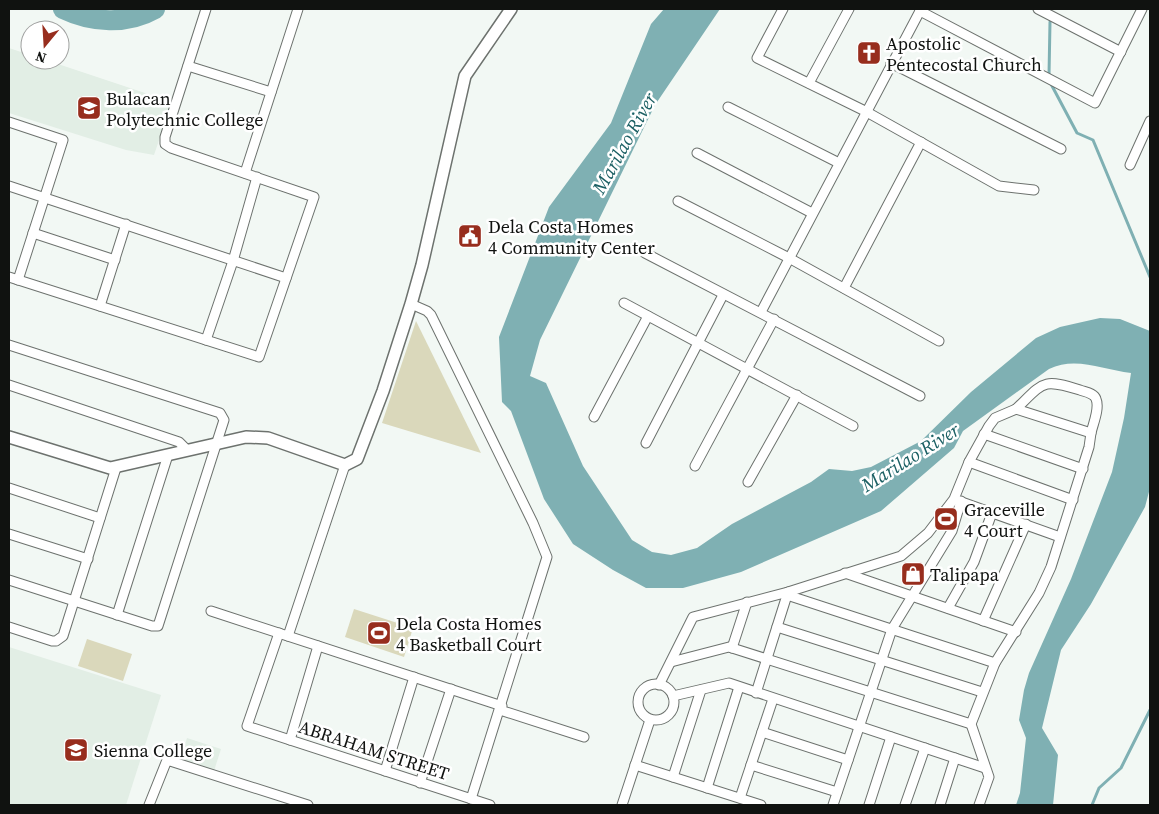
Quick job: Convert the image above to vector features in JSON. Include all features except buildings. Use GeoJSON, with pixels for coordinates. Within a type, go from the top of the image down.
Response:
{"type":"FeatureCollection","features":[{"type":"Feature","properties":{"kind":"street"},"geometry":{"type":"LineString","coordinates":[[9,122],[63,140],[33,233],[13,279],[258,357],[314,197],[171,148],[165,144],[165,137],[206,9]]}},
{"type":"Feature","properties":{"kind":"street"},"geometry":{"type":"LineString","coordinates":[[245,173],[298,9]]}},
{"type":"Feature","properties":{"kind":"street"},"geometry":{"type":"LineString","coordinates":[[9,437],[105,468],[116,468],[217,442],[246,437],[268,438],[345,465],[352,463],[360,454],[411,304],[422,265],[465,76],[511,9]]}},
{"type":"Feature","properties":{"kind":"street"},"geometry":{"type":"LineString","coordinates":[[784,9],[757,58],[865,111],[1000,186],[1034,190]]}},
{"type":"Feature","properties":{"kind":"street"},"geometry":{"type":"LineString","coordinates":[[809,84],[848,9]]}},
{"type":"Feature","properties":{"kind":"street"},"geometry":{"type":"LineString","coordinates":[[1038,9],[1121,52]]}},
{"type":"Feature","properties":{"kind":"street"},"geometry":{"type":"LineString","coordinates":[[761,312],[865,111],[920,10],[1095,104],[1142,9]]}},
{"type":"Feature","properties":{"kind":"street"},"geometry":{"type":"LineString","coordinates":[[891,63],[1061,149]]}},
{"type":"Feature","properties":{"kind":"street"},"geometry":{"type":"LineString","coordinates":[[188,66],[271,92]]}},
{"type":"Feature","properties":{"kind":"street"},"geometry":{"type":"LineString","coordinates":[[728,107],[839,163]]}},
{"type":"Feature","properties":{"kind":"street"},"geometry":{"type":"LineString","coordinates":[[1130,165],[1150,121]]}},
{"type":"Feature","properties":{"kind":"street"},"geometry":{"type":"LineString","coordinates":[[844,288],[921,142]]}},
{"type":"Feature","properties":{"kind":"street"},"geometry":{"type":"LineString","coordinates":[[697,153],[812,213]]}},
{"type":"Feature","properties":{"kind":"street"},"geometry":{"type":"LineString","coordinates":[[206,340],[233,261],[256,177]]}},
{"type":"Feature","properties":{"kind":"street"},"geometry":{"type":"LineString","coordinates":[[9,186],[286,278]]}},
{"type":"Feature","properties":{"kind":"street"},"geometry":{"type":"LineString","coordinates":[[678,201],[789,258],[939,342]]}},
{"type":"Feature","properties":{"kind":"street"},"geometry":{"type":"LineString","coordinates":[[100,306],[126,224]]}},
{"type":"Feature","properties":{"kind":"street"},"geometry":{"type":"LineString","coordinates":[[33,233],[114,260]]}},
{"type":"Feature","properties":{"kind":"street"},"geometry":{"type":"LineString","coordinates":[[645,253],[920,396]]}},
{"type":"Feature","properties":{"kind":"street"},"geometry":{"type":"LineString","coordinates":[[646,443],[723,295]]}},
{"type":"Feature","properties":{"kind":"street"},"geometry":{"type":"LineString","coordinates":[[624,303],[852,426]]}},
{"type":"Feature","properties":{"kind":"street"},"geometry":{"type":"LineString","coordinates":[[411,304],[431,315],[533,523],[547,557],[471,799]]}},
{"type":"Feature","properties":{"kind":"street"},"geometry":{"type":"LineString","coordinates":[[594,417],[648,316]]}},
{"type":"Feature","properties":{"kind":"street"},"geometry":{"type":"LineString","coordinates":[[695,466],[774,319]]}},
{"type":"Feature","properties":{"kind":"street"},"geometry":{"type":"LineString","coordinates":[[9,345],[220,413],[224,420],[158,626],[152,626],[74,602],[9,580]]}},
{"type":"Feature","properties":{"kind":"street"},"geometry":{"type":"LineString","coordinates":[[833,805],[880,660],[892,629],[952,531],[957,500],[969,462],[984,434],[996,418],[1016,409],[1038,387],[1054,382],[1093,394],[1096,399],[1096,409],[1083,469],[1043,584],[1016,632],[995,663],[971,724],[988,777],[979,805]]}},
{"type":"Feature","properties":{"kind":"street"},"geometry":{"type":"LineString","coordinates":[[9,385],[178,442],[186,450]]}},
{"type":"Feature","properties":{"kind":"street"},"geometry":{"type":"LineString","coordinates":[[748,482],[797,395]]}},
{"type":"Feature","properties":{"kind":"street"},"geometry":{"type":"LineString","coordinates":[[1016,409],[1091,433]]}},
{"type":"Feature","properties":{"kind":"street"},"geometry":{"type":"LineString","coordinates":[[984,434],[1083,469]]}},
{"type":"Feature","properties":{"kind":"street"},"geometry":{"type":"LineString","coordinates":[[117,615],[168,455]]}},
{"type":"Feature","properties":{"kind":"street"},"geometry":{"type":"LineString","coordinates":[[969,462],[1073,500]]}},
{"type":"Feature","properties":{"kind":"street"},"geometry":{"type":"LineString","coordinates":[[288,636],[345,465]]}},
{"type":"Feature","properties":{"kind":"street"},"geometry":{"type":"LineString","coordinates":[[9,627],[56,641],[65,632],[116,468]]}},
{"type":"Feature","properties":{"kind":"street"},"geometry":{"type":"LineString","coordinates":[[9,488],[100,518]]}},
{"type":"Feature","properties":{"kind":"street"},"geometry":{"type":"LineString","coordinates":[[957,500],[1060,537]]}},
{"type":"Feature","properties":{"kind":"street"},"geometry":{"type":"LineString","coordinates":[[659,685],[693,617],[747,602],[787,594],[845,573],[902,556],[928,533],[957,500]]}},
{"type":"Feature","properties":{"kind":"street"},"geometry":{"type":"LineString","coordinates":[[948,608],[974,562],[992,513]]}},
{"type":"Feature","properties":{"kind":"street"},"geometry":{"type":"LineString","coordinates":[[983,620],[1026,524]]}},
{"type":"Feature","properties":{"kind":"street"},"geometry":{"type":"LineString","coordinates":[[9,534],[88,559]]}},
{"type":"Feature","properties":{"kind":"street"},"geometry":{"type":"LineString","coordinates":[[845,573],[1016,632]]}},
{"type":"Feature","properties":{"kind":"street"},"geometry":{"type":"LineString","coordinates":[[756,693],[787,594]]}},
{"type":"Feature","properties":{"kind":"street"},"geometry":{"type":"LineString","coordinates":[[787,594],[995,663]]}},
{"type":"Feature","properties":{"kind":"street"},"geometry":{"type":"LineString","coordinates":[[732,648],[747,602]]}},
{"type":"Feature","properties":{"kind":"street"},"geometry":{"type":"LineString","coordinates":[[211,611],[451,689],[584,737]]}},
{"type":"Feature","properties":{"kind":"street"},"geometry":{"type":"LineString","coordinates":[[777,627],[982,692]]}},
{"type":"Feature","properties":{"kind":"street","name":"ABRAHAM STREET"},"geometry":{"type":"LineString","coordinates":[[279,633],[247,726],[490,805]]}},
{"type":"Feature","properties":{"kind":"street"},"geometry":{"type":"LineString","coordinates":[[290,740],[318,646]]}},
{"type":"Feature","properties":{"kind":"street"},"geometry":{"type":"LineString","coordinates":[[671,662],[732,648],[971,724]]}},
{"type":"Feature","properties":{"kind":"street"},"geometry":{"type":"LineString","coordinates":[[385,771],[414,677]]}},
{"type":"Feature","properties":{"kind":"street"},"geometry":{"type":"LineString","coordinates":[[673,696],[729,683],[985,768]]}},
{"type":"Feature","properties":{"kind":"street"},"geometry":{"type":"LineString","coordinates":[[659,685],[670,691],[673,696],[674,706],[669,715],[660,720],[650,720],[641,714],[637,703],[638,698],[648,686],[659,685]]}},
{"type":"Feature","properties":{"kind":"street"},"geometry":{"type":"LineString","coordinates":[[707,788],[739,687]]}},
{"type":"Feature","properties":{"kind":"street"},"geometry":{"type":"LineString","coordinates":[[420,782],[451,689]]}},
{"type":"Feature","properties":{"kind":"street"},"geometry":{"type":"LineString","coordinates":[[673,777],[701,690]]}},
{"type":"Feature","properties":{"kind":"street"},"geometry":{"type":"LineString","coordinates":[[740,798],[773,699]]}},
{"type":"Feature","properties":{"kind":"street"},"geometry":{"type":"LineString","coordinates":[[622,805],[650,720]]}},
{"type":"Feature","properties":{"kind":"street"},"geometry":{"type":"LineString","coordinates":[[762,732],[848,760]]}},
{"type":"Feature","properties":{"kind":"street"},"geometry":{"type":"LineString","coordinates":[[869,805],[891,737]]}},
{"type":"Feature","properties":{"kind":"street"},"geometry":{"type":"LineString","coordinates":[[905,805],[925,748]]}},
{"type":"Feature","properties":{"kind":"street"},"geometry":{"type":"LineString","coordinates":[[940,805],[955,758]]}},
{"type":"Feature","properties":{"kind":"street"},"geometry":{"type":"LineString","coordinates":[[152,805],[167,760],[308,805]]}},
{"type":"Feature","properties":{"kind":"street"},"geometry":{"type":"LineString","coordinates":[[635,765],[761,805]]}},
{"type":"Feature","properties":{"kind":"street"},"geometry":{"type":"LineString","coordinates":[[751,765],[837,792]]}},
{"type":"Feature","properties":{"kind":"shaded area","name":"Bulacan Polytechnic College"},"geometry":{"type":"Polygon","coordinates":[[[9,48],[20,52],[20,70],[70,70],[70,68],[172,102],[154,155],[126,150],[9,113],[9,48]]]}},
{"type":"Feature","properties":{"kind":"shaded area"},"geometry":{"type":"Polygon","coordinates":[[[416,321],[481,453],[382,423],[416,321]]]}},
{"type":"Feature","properties":{"kind":"shaded area","name":"Dela Costa Homes 4 Basketball Court"},"geometry":{"type":"Polygon","coordinates":[[[354,609],[413,628],[404,657],[345,637],[354,609]]]}},
{"type":"Feature","properties":{"kind":"shaded area"},"geometry":{"type":"Polygon","coordinates":[[[87,639],[132,654],[123,681],[78,666],[87,639]]]}},
{"type":"Feature","properties":{"kind":"shaded area","name":"Sienna College"},"geometry":{"type":"Polygon","coordinates":[[[9,647],[161,695],[126,805],[9,805],[9,647]]]}},
{"type":"Feature","properties":{"kind":"shaded area"},"geometry":{"type":"Polygon","coordinates":[[[187,738],[221,749],[213,774],[179,763],[187,738]]]}},
{"type":"Feature","properties":{"kind":"water"},"geometry":{"type":"Polygon","coordinates":[[[664,9],[720,9],[655,105],[540,340],[530,376],[546,383],[583,466],[632,540],[652,552],[671,555],[697,548],[732,524],[811,482],[829,469],[852,471],[871,467],[921,441],[971,392],[1036,338],[1060,327],[1100,318],[1120,319],[1150,331],[1150,488],[1145,507],[1091,604],[1061,650],[1042,728],[1058,755],[1053,805],[1016,805],[1020,793],[1026,738],[1019,720],[1024,690],[1029,673],[1071,579],[1112,472],[1124,418],[1131,373],[1079,364],[1059,365],[1049,369],[963,431],[954,448],[881,511],[741,572],[683,588],[646,588],[613,570],[573,544],[544,499],[511,411],[502,402],[499,337],[549,207],[611,123],[651,24],[664,9]]]}},
{"type":"Feature","properties":{"kind":"waterway","name":"Marilao River"},"geometry":{"type":"LineString","coordinates":[[63,9],[86,17],[109,20],[133,18],[155,9]]}},
{"type":"Feature","properties":{"kind":"waterway"},"geometry":{"type":"LineString","coordinates":[[1049,75],[1050,22]]}},
{"type":"Feature","properties":{"kind":"waterway"},"geometry":{"type":"LineString","coordinates":[[1051,84],[1077,133],[1093,140],[1150,277]]}},
{"type":"Feature","properties":{"kind":"waterway"},"geometry":{"type":"LineString","coordinates":[[1092,805],[1099,788],[1121,768],[1150,710]]}},
{"type":"Feature","properties":{"kind":"place","name":"Apostolic Pentecostal Church"},"geometry":{"type":"Point","coordinates":[869,53]}},
{"type":"Feature","properties":{"kind":"place","name":"Bulacan Polytechnic College"},"geometry":{"type":"Point","coordinates":[89,108]}},
{"type":"Feature","properties":{"kind":"place","name":"Dela Costa Homes 4 Community Center"},"geometry":{"type":"Point","coordinates":[470,236]}},
{"type":"Feature","properties":{"kind":"place","name":"Graceville 4 Court"},"geometry":{"type":"Point","coordinates":[946,519]}},
{"type":"Feature","properties":{"kind":"place","name":"Talipapa"},"geometry":{"type":"Point","coordinates":[913,574]}},
{"type":"Feature","properties":{"kind":"place","name":"Dela Costa Homes 4 Basketball Court"},"geometry":{"type":"Point","coordinates":[379,633]}},
{"type":"Feature","properties":{"kind":"place","name":"Sienna College"},"geometry":{"type":"Point","coordinates":[76,750]}}]}
